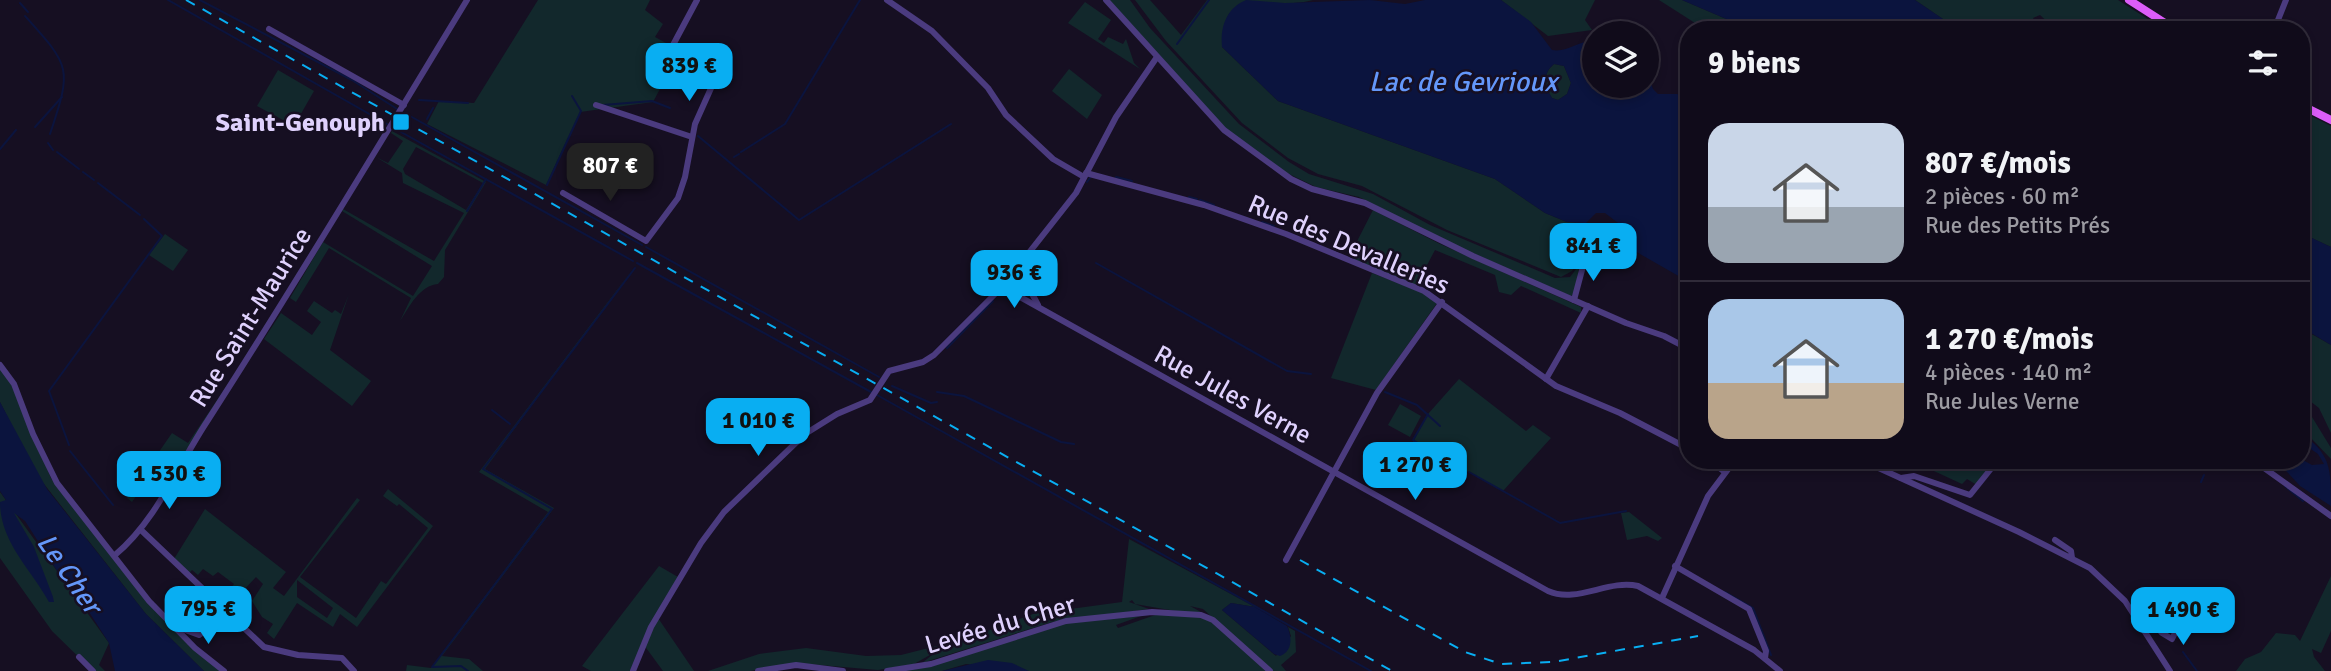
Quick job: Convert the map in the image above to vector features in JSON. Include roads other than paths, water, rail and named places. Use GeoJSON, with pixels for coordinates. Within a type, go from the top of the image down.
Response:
{"type":"FeatureCollection","features":[{"type":"Feature","properties":{"kind":"main road"},"geometry":{"type":"LineString","coordinates":[[2129,0],[2162,21]]}},
{"type":"Feature","properties":{"kind":"main road"},"geometry":{"type":"LineString","coordinates":[[2310,110],[2331,120]]}},
{"type":"Feature","properties":{"kind":"street","name":"Rue Saint-Maurice"},"geometry":{"type":"LineString","coordinates":[[115,555],[141,530],[466,0]]}},
{"type":"Feature","properties":{"kind":"street"},"geometry":{"type":"LineString","coordinates":[[563,193],[647,241],[681,190],[692,137],[712,83],[706,74],[677,51],[673,41],[697,0]]}},
{"type":"Feature","properties":{"kind":"street","name":"Rue des Devalleries"},"geometry":{"type":"LineString","coordinates":[[887,0],[932,31],[988,88],[1006,114],[1053,159],[1085,175],[1190,200],[1273,229],[1412,286],[1442,302],[1569,393],[1620,413],[1680,444]]}},
{"type":"Feature","properties":{"kind":"street"},"geometry":{"type":"LineString","coordinates":[[1106,0],[1224,130],[1291,179],[1312,189],[1364,203],[1445,244],[1680,344]]}},
{"type":"Feature","properties":{"kind":"street"},"geometry":{"type":"LineString","coordinates":[[2278,21],[2286,0]]}},
{"type":"Feature","properties":{"kind":"street"},"geometry":{"type":"LineString","coordinates":[[270,29],[404,105]]}},
{"type":"Feature","properties":{"kind":"street"},"geometry":{"type":"LineString","coordinates":[[633,671],[651,626],[708,533],[734,500],[805,434],[837,414],[870,400],[889,371],[922,362],[934,355],[1002,287],[1076,193],[1116,117],[1157,57]]}},
{"type":"Feature","properties":{"kind":"street"},"geometry":{"type":"LineString","coordinates":[[596,105],[692,137]]}},
{"type":"Feature","properties":{"kind":"street"},"geometry":{"type":"LineString","coordinates":[[1574,300],[1585,259]]}},
{"type":"Feature","properties":{"kind":"street","name":"Rue Jules Verne"},"geometry":{"type":"LineString","coordinates":[[1012,274],[1028,286],[1041,309]]}},
{"type":"Feature","properties":{"kind":"street","name":"Rue Jules Verne"},"geometry":{"type":"LineString","coordinates":[[1002,287],[1554,594],[1569,595],[1631,584],[1662,598],[1765,658],[1780,671]]}},
{"type":"Feature","properties":{"kind":"street"},"geometry":{"type":"LineString","coordinates":[[1286,560],[1381,388],[1442,302]]}},
{"type":"Feature","properties":{"kind":"street"},"geometry":{"type":"LineString","coordinates":[[1546,379],[1588,306]]}},
{"type":"Feature","properties":{"kind":"street"},"geometry":{"type":"LineString","coordinates":[[0,365],[14,384],[52,477],[141,592],[175,628],[224,671]]}},
{"type":"Feature","properties":{"kind":"street"},"geometry":{"type":"LineString","coordinates":[[1721,469],[1725,472]]}},
{"type":"Feature","properties":{"kind":"street"},"geometry":{"type":"LineString","coordinates":[[1662,598],[1708,496],[1728,469]]}},
{"type":"Feature","properties":{"kind":"street"},"geometry":{"type":"LineString","coordinates":[[1881,469],[2073,558],[2107,582],[2133,611],[2170,671]]}},
{"type":"Feature","properties":{"kind":"street"},"geometry":{"type":"LineString","coordinates":[[1901,478],[1914,476],[1970,495],[1991,469]]}},
{"type":"Feature","properties":{"kind":"street"},"geometry":{"type":"LineString","coordinates":[[2266,469],[2331,516]]}},
{"type":"Feature","properties":{"kind":"street"},"geometry":{"type":"LineString","coordinates":[[141,530],[264,647],[298,655],[342,657],[354,671]]}},
{"type":"Feature","properties":{"kind":"street"},"geometry":{"type":"LineString","coordinates":[[2055,540],[2071,551],[2073,558]]}},
{"type":"Feature","properties":{"kind":"street"},"geometry":{"type":"LineString","coordinates":[[1675,566],[1749,609],[1766,651],[1765,658]]}},
{"type":"Feature","properties":{"kind":"street"},"geometry":{"type":"LineString","coordinates":[[2133,611],[2144,611],[2165,636],[2172,639],[2175,633],[2155,606]]}},
{"type":"Feature","properties":{"kind":"street","name":"Levée du Cher"},"geometry":{"type":"LineString","coordinates":[[887,671],[940,661],[1053,624],[1152,612],[1201,615],[1213,620],[1270,671]]}},
{"type":"Feature","properties":{"kind":"street"},"geometry":{"type":"LineString","coordinates":[[175,628],[198,636],[227,614]]}},
{"type":"Feature","properties":{"kind":"street"},"geometry":{"type":"LineString","coordinates":[[79,657],[93,671]]}},
{"type":"Feature","properties":{"kind":"street"},"geometry":{"type":"LineString","coordinates":[[758,671],[796,665],[843,671]]}},
{"type":"Feature","properties":{"kind":"water","name":"Lac de Gevrioux"},"geometry":{"type":"Polygon","coordinates":[[[1246,0],[1285,3],[1370,0],[1405,4],[1425,0],[1501,0],[1531,22],[1552,50],[1563,50],[1582,42],[1582,98],[1659,98],[1659,94],[1680,95],[1680,277],[1626,246],[1621,237],[1622,226],[1605,213],[1596,213],[1586,223],[1567,222],[1545,213],[1495,179],[1278,101],[1222,47],[1222,32],[1230,13],[1246,0]],[[1554,64],[1546,76],[1549,94],[1558,100],[1567,94],[1571,83],[1564,66],[1554,64]]]}},
{"type":"Feature","properties":{"kind":"water"},"geometry":{"type":"Polygon","coordinates":[[[1682,0],[1915,0],[1946,21],[1731,21],[1682,0]]]}},
{"type":"Feature","properties":{"kind":"water"},"geometry":{"type":"Polygon","coordinates":[[[2310,237],[2331,247],[2331,345],[2310,332],[2310,237]]]}},
{"type":"Feature","properties":{"kind":"water","name":"Le Cher"},"geometry":{"type":"Polygon","coordinates":[[[0,402],[47,489],[146,614],[204,671],[115,671],[109,643],[82,601],[61,577],[25,521],[14,513],[34,547],[53,597],[54,602],[49,602],[11,543],[1,516],[0,502],[6,500],[0,491],[0,402]]]}},
{"type":"Feature","properties":{"kind":"water"},"geometry":{"type":"Polygon","coordinates":[[[2310,440],[2324,455],[2327,463],[2331,482],[2331,506],[2300,486],[2284,469],[2310,469],[2310,464],[2324,464],[2318,454],[2310,448],[2310,440]]]}},
{"type":"Feature","properties":{"kind":"water"},"geometry":{"type":"Polygon","coordinates":[[[1231,603],[1255,607],[1287,626],[1290,639],[1287,651],[1280,656],[1274,654],[1222,610],[1231,603]]]}},
{"type":"Feature","properties":{"kind":"water"},"geometry":{"type":"Polygon","coordinates":[[[988,660],[1012,663],[1029,671],[942,671],[988,660]]]}},
{"type":"Feature","properties":{"kind":"waterway"},"geometry":{"type":"LineString","coordinates":[[168,0],[387,124]]}},
{"type":"Feature","properties":{"kind":"waterway"},"geometry":{"type":"LineString","coordinates":[[200,0],[352,80],[397,109]]}},
{"type":"Feature","properties":{"kind":"waterway"},"geometry":{"type":"LineString","coordinates":[[741,152],[785,124],[860,0]]}},
{"type":"Feature","properties":{"kind":"waterway"},"geometry":{"type":"LineString","coordinates":[[1177,44],[1209,0]]}},
{"type":"Feature","properties":{"kind":"waterway"},"geometry":{"type":"LineString","coordinates":[[20,3],[28,12]]}},
{"type":"Feature","properties":{"kind":"waterway"},"geometry":{"type":"LineString","coordinates":[[25,16],[59,58],[63,69],[62,95],[50,134]]}},
{"type":"Feature","properties":{"kind":"waterway"},"geometry":{"type":"LineString","coordinates":[[547,185],[581,111],[572,96]]}},
{"type":"Feature","properties":{"kind":"waterway"},"geometry":{"type":"LineString","coordinates":[[35,127],[62,97]]}},
{"type":"Feature","properties":{"kind":"waterway"},"geometry":{"type":"LineString","coordinates":[[419,100],[468,103]]}},
{"type":"Feature","properties":{"kind":"waterway"},"geometry":{"type":"LineString","coordinates":[[603,105],[652,101],[670,108]]}},
{"type":"Feature","properties":{"kind":"waterway"},"geometry":{"type":"LineString","coordinates":[[427,119],[433,108]]}},
{"type":"Feature","properties":{"kind":"waterway"},"geometry":{"type":"LineString","coordinates":[[410,116],[642,245]]}},
{"type":"Feature","properties":{"kind":"waterway"},"geometry":{"type":"LineString","coordinates":[[698,136],[799,220],[951,124]]}},
{"type":"Feature","properties":{"kind":"waterway"},"geometry":{"type":"LineString","coordinates":[[392,127],[633,261]]}},
{"type":"Feature","properties":{"kind":"waterway"},"geometry":{"type":"LineString","coordinates":[[0,149],[16,130]]}},
{"type":"Feature","properties":{"kind":"waterway"},"geometry":{"type":"LineString","coordinates":[[48,143],[53,150]]}},
{"type":"Feature","properties":{"kind":"waterway"},"geometry":{"type":"LineString","coordinates":[[57,152],[79,169]]}},
{"type":"Feature","properties":{"kind":"waterway"},"geometry":{"type":"LineString","coordinates":[[734,157],[739,154]]}},
{"type":"Feature","properties":{"kind":"waterway"},"geometry":{"type":"LineString","coordinates":[[83,172],[94,180]]}},
{"type":"Feature","properties":{"kind":"waterway"},"geometry":{"type":"LineString","coordinates":[[1116,177],[1132,181]]}},
{"type":"Feature","properties":{"kind":"waterway"},"geometry":{"type":"LineString","coordinates":[[1087,182],[1090,178]]}},
{"type":"Feature","properties":{"kind":"waterway"},"geometry":{"type":"LineString","coordinates":[[467,211],[486,179]]}},
{"type":"Feature","properties":{"kind":"waterway"},"geometry":{"type":"LineString","coordinates":[[98,183],[140,215]]}},
{"type":"Feature","properties":{"kind":"waterway"},"geometry":{"type":"LineString","coordinates":[[1189,197],[1197,199]]}},
{"type":"Feature","properties":{"kind":"waterway"},"geometry":{"type":"LineString","coordinates":[[1200,200],[1214,205]]}},
{"type":"Feature","properties":{"kind":"waterway"},"geometry":{"type":"LineString","coordinates":[[69,445],[49,391],[162,236],[144,219]]}},
{"type":"Feature","properties":{"kind":"waterway"},"geometry":{"type":"LineString","coordinates":[[1262,222],[1274,226]]}},
{"type":"Feature","properties":{"kind":"waterway"},"geometry":{"type":"LineString","coordinates":[[646,247],[879,377]]}},
{"type":"Feature","properties":{"kind":"waterway"},"geometry":{"type":"LineString","coordinates":[[637,263],[871,392]]}},
{"type":"Feature","properties":{"kind":"waterway"},"geometry":{"type":"LineString","coordinates":[[1096,263],[1287,371],[1311,374]]}},
{"type":"Feature","properties":{"kind":"waterway"},"geometry":{"type":"LineString","coordinates":[[468,671],[461,666],[432,667],[552,509],[483,469],[635,268]]}},
{"type":"Feature","properties":{"kind":"waterway"},"geometry":{"type":"LineString","coordinates":[[947,348],[993,301]]}},
{"type":"Feature","properties":{"kind":"waterway"},"geometry":{"type":"LineString","coordinates":[[892,386],[931,403],[937,402]]}},
{"type":"Feature","properties":{"kind":"waterway"},"geometry":{"type":"LineString","coordinates":[[937,392],[964,396],[1061,442],[1074,444]]}},
{"type":"Feature","properties":{"kind":"waterway"},"geometry":{"type":"LineString","coordinates":[[1385,392],[1417,405],[1440,426]]}},
{"type":"Feature","properties":{"kind":"waterway"},"geometry":{"type":"LineString","coordinates":[[877,395],[1371,671]]}},
{"type":"Feature","properties":{"kind":"waterway"},"geometry":{"type":"LineString","coordinates":[[492,410],[510,424]]}},
{"type":"Feature","properties":{"kind":"waterway"},"geometry":{"type":"LineString","coordinates":[[1427,449],[1413,440],[1428,414]]}},
{"type":"Feature","properties":{"kind":"waterway"},"geometry":{"type":"LineString","coordinates":[[70,451],[113,505]]}},
{"type":"Feature","properties":{"kind":"waterway"},"geometry":{"type":"LineString","coordinates":[[1469,472],[1560,523],[1626,511]]}},
{"type":"Feature","properties":{"kind":"waterway"},"geometry":{"type":"LineString","coordinates":[[2201,482],[2204,475]]}},
{"type":"Feature","properties":{"kind":"waterway"},"geometry":{"type":"LineString","coordinates":[[2285,486],[2303,501]]}},
{"type":"Feature","properties":{"kind":"waterway"},"geometry":{"type":"LineString","coordinates":[[1725,592],[1753,608],[1771,655]]}},
{"type":"Feature","properties":{"kind":"waterway"},"geometry":{"type":"LineString","coordinates":[[2183,652],[2197,671]]}},
{"type":"Feature","properties":{"kind":"railway"},"geometry":{"type":"LineString","coordinates":[[186,0],[1392,671]]}},
{"type":"Feature","properties":{"kind":"railway"},"geometry":{"type":"LineString","coordinates":[[1300,560],[1465,652],[1501,664],[1553,662],[1698,636]]}},
{"type":"Feature","properties":{"kind":"place","name":"Saint-Genouph"},"geometry":{"type":"Point","coordinates":[401,122]}}]}
